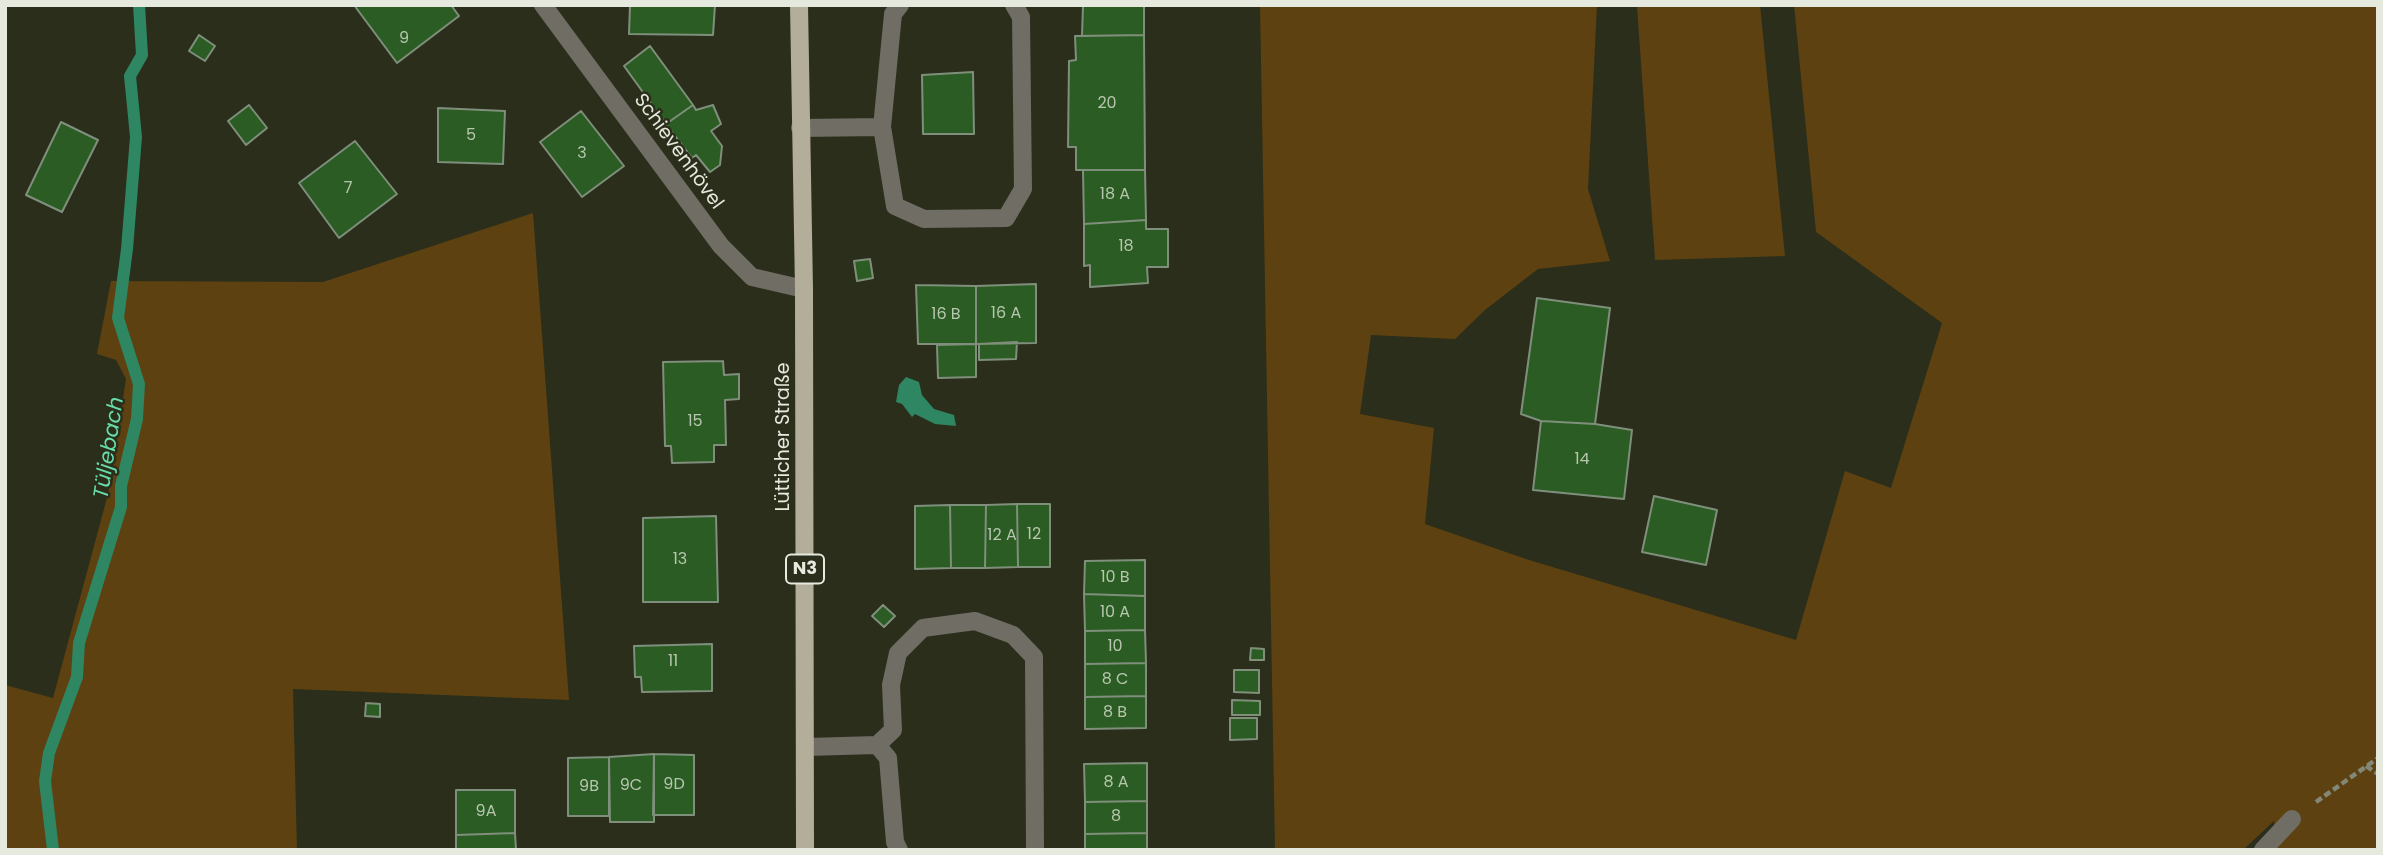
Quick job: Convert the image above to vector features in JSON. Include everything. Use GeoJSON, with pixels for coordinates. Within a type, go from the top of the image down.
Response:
{"type":"FeatureCollection","features":[{"type":"Feature","properties":{"kind":"main road","name":"Lütticher Straße"},"geometry":{"type":"LineString","coordinates":[[799,5],[804,289],[807,747],[805,850]]}},
{"type":"Feature","properties":{"kind":"street","name":"Schievenhövel"},"geometry":{"type":"LineString","coordinates":[[543,5],[721,246],[752,277],[804,289]]}},
{"type":"Feature","properties":{"kind":"street"},"geometry":{"type":"LineString","coordinates":[[900,5],[893,14],[882,127],[895,206],[924,219],[1006,218],[1023,189],[1021,17],[1014,5]]}},
{"type":"Feature","properties":{"kind":"street"},"geometry":{"type":"LineString","coordinates":[[800,128],[882,127]]}},
{"type":"Feature","properties":{"kind":"street"},"geometry":{"type":"LineString","coordinates":[[807,747],[877,745],[893,730],[891,685],[898,653],[923,628],[975,621],[1013,635],[1034,657],[1035,850]]}},
{"type":"Feature","properties":{"kind":"street"},"geometry":{"type":"LineString","coordinates":[[877,745],[888,758],[895,842],[899,850]]}},
{"type":"Feature","properties":{"kind":"street"},"geometry":{"type":"LineString","coordinates":[[2263,850],[2292,819]]}},
{"type":"Feature","properties":{"kind":"path"},"geometry":{"type":"LineString","coordinates":[[2292,819],[2378,758]]}},
{"type":"Feature","properties":{"kind":"path"},"geometry":{"type":"LineString","coordinates":[[2366,766],[2378,774]]}},
{"type":"Feature","properties":{"kind":"shaded area"},"geometry":{"type":"Polygon","coordinates":[[[1260,5],[1597,5],[1588,189],[1610,261],[1538,269],[1485,310],[1455,339],[1371,335],[1360,414],[1434,428],[1425,524],[1529,560],[1796,640],[1845,471],[1891,488],[1942,323],[1816,232],[1794,5],[2378,5],[2378,850],[2277,850],[2274,821],[2243,850],[1275,850],[1260,5]]]}},
{"type":"Feature","properties":{"kind":"shaded area"},"geometry":{"type":"Polygon","coordinates":[[[1760,5],[1785,256],[1655,260],[1637,7],[1760,5]]]}},
{"type":"Feature","properties":{"kind":"shaded area"},"geometry":{"type":"Polygon","coordinates":[[[533,213],[569,700],[293,689],[297,850],[5,850],[5,685],[53,698],[108,494],[126,379],[116,360],[97,354],[111,281],[323,282],[533,213]]]}},
{"type":"Feature","properties":{"kind":"shaded area"},"geometry":{"type":"Polygon","coordinates":[[[906,377],[919,382],[922,395],[934,409],[954,415],[956,426],[935,424],[915,414],[912,417],[902,404],[896,402],[899,385],[906,377]]]}},
{"type":"Feature","properties":{"kind":"building"},"geometry":{"type":"Polygon","coordinates":[[[354,5],[451,5],[459,16],[397,63],[354,5]]]}},
{"type":"Feature","properties":{"kind":"building"},"geometry":{"type":"Polygon","coordinates":[[[630,5],[715,5],[713,35],[629,34],[630,5]]]}},
{"type":"Feature","properties":{"kind":"building"},"geometry":{"type":"Polygon","coordinates":[[[1083,5],[1144,5],[1144,35],[1082,36],[1083,5]]]}},
{"type":"Feature","properties":{"kind":"building"},"geometry":{"type":"Polygon","coordinates":[[[199,35],[215,46],[205,61],[189,51],[199,35]]]}},
{"type":"Feature","properties":{"kind":"building"},"geometry":{"type":"Polygon","coordinates":[[[1144,35],[1145,170],[1076,170],[1076,147],[1068,147],[1069,61],[1076,60],[1075,36],[1144,35]]]}},
{"type":"Feature","properties":{"kind":"building"},"geometry":{"type":"Polygon","coordinates":[[[650,46],[693,105],[666,124],[624,66],[650,46]]]}},
{"type":"Feature","properties":{"kind":"building"},"geometry":{"type":"Polygon","coordinates":[[[973,72],[974,134],[923,134],[922,75],[973,72]]]}},
{"type":"Feature","properties":{"kind":"building"},"geometry":{"type":"Polygon","coordinates":[[[249,105],[267,128],[246,145],[228,121],[249,105]]]}},
{"type":"Feature","properties":{"kind":"building"},"geometry":{"type":"Polygon","coordinates":[[[693,105],[696,110],[713,105],[721,124],[711,131],[722,146],[720,165],[710,172],[696,155],[692,158],[666,124],[693,105]]]}},
{"type":"Feature","properties":{"kind":"building"},"geometry":{"type":"Polygon","coordinates":[[[438,108],[505,111],[503,164],[438,162],[438,108]]]}},
{"type":"Feature","properties":{"kind":"building"},"geometry":{"type":"Polygon","coordinates":[[[581,111],[624,166],[582,197],[540,142],[581,111]]]}},
{"type":"Feature","properties":{"kind":"building"},"geometry":{"type":"Polygon","coordinates":[[[61,122],[98,140],[62,212],[26,195],[61,122]]]}},
{"type":"Feature","properties":{"kind":"building"},"geometry":{"type":"Polygon","coordinates":[[[355,141],[397,194],[339,238],[299,183],[355,141]]]}},
{"type":"Feature","properties":{"kind":"building"},"geometry":{"type":"Polygon","coordinates":[[[1083,170],[1145,170],[1146,220],[1084,224],[1083,170]]]}},
{"type":"Feature","properties":{"kind":"building"},"geometry":{"type":"Polygon","coordinates":[[[1146,220],[1146,229],[1168,229],[1168,267],[1147,267],[1148,283],[1090,287],[1090,265],[1084,266],[1084,224],[1146,220]]]}},
{"type":"Feature","properties":{"kind":"building"},"geometry":{"type":"Polygon","coordinates":[[[870,259],[873,278],[857,281],[854,261],[870,259]]]}},
{"type":"Feature","properties":{"kind":"building"},"geometry":{"type":"Polygon","coordinates":[[[1036,284],[1036,343],[976,344],[976,286],[1036,284]]]}},
{"type":"Feature","properties":{"kind":"building"},"geometry":{"type":"Polygon","coordinates":[[[916,285],[976,286],[976,344],[918,344],[916,285]]]}},
{"type":"Feature","properties":{"kind":"building"},"geometry":{"type":"Polygon","coordinates":[[[1537,298],[1610,308],[1595,424],[1541,421],[1521,414],[1537,298]]]}},
{"type":"Feature","properties":{"kind":"building"},"geometry":{"type":"Polygon","coordinates":[[[1017,342],[1016,359],[979,360],[979,344],[1017,342]]]}},
{"type":"Feature","properties":{"kind":"building"},"geometry":{"type":"Polygon","coordinates":[[[976,344],[976,377],[938,378],[937,345],[976,344]]]}},
{"type":"Feature","properties":{"kind":"building"},"geometry":{"type":"Polygon","coordinates":[[[723,361],[724,375],[739,374],[739,399],[725,400],[726,445],[714,445],[714,462],[672,463],[671,446],[665,446],[663,362],[723,361]]]}},
{"type":"Feature","properties":{"kind":"building"},"geometry":{"type":"Polygon","coordinates":[[[1541,421],[1595,424],[1632,430],[1624,499],[1533,490],[1541,421]]]}},
{"type":"Feature","properties":{"kind":"building"},"geometry":{"type":"Polygon","coordinates":[[[1654,496],[1717,510],[1706,565],[1642,552],[1654,496]]]}},
{"type":"Feature","properties":{"kind":"building"},"geometry":{"type":"Polygon","coordinates":[[[1017,504],[1018,567],[985,568],[986,505],[1017,504]]]}},
{"type":"Feature","properties":{"kind":"building"},"geometry":{"type":"Polygon","coordinates":[[[1017,504],[1050,504],[1050,567],[1018,567],[1017,504]]]}},
{"type":"Feature","properties":{"kind":"building"},"geometry":{"type":"Polygon","coordinates":[[[950,505],[986,505],[985,568],[951,568],[950,505]]]}},
{"type":"Feature","properties":{"kind":"building"},"geometry":{"type":"Polygon","coordinates":[[[950,505],[951,568],[915,569],[915,506],[950,505]]]}},
{"type":"Feature","properties":{"kind":"building"},"geometry":{"type":"Polygon","coordinates":[[[716,516],[718,602],[643,602],[643,518],[716,516]]]}},
{"type":"Feature","properties":{"kind":"building"},"geometry":{"type":"Polygon","coordinates":[[[1145,560],[1145,596],[1084,594],[1085,561],[1145,560]]]}},
{"type":"Feature","properties":{"kind":"building"},"geometry":{"type":"Polygon","coordinates":[[[1084,594],[1145,596],[1145,630],[1085,631],[1084,594]]]}},
{"type":"Feature","properties":{"kind":"building"},"geometry":{"type":"Polygon","coordinates":[[[883,605],[895,616],[884,627],[872,616],[883,605]]]}},
{"type":"Feature","properties":{"kind":"building"},"geometry":{"type":"Polygon","coordinates":[[[1145,630],[1146,663],[1085,664],[1085,631],[1145,630]]]}},
{"type":"Feature","properties":{"kind":"building"},"geometry":{"type":"Polygon","coordinates":[[[712,644],[712,691],[642,692],[641,677],[635,677],[634,646],[712,644]]]}},
{"type":"Feature","properties":{"kind":"building"},"geometry":{"type":"Polygon","coordinates":[[[1251,648],[1264,649],[1264,660],[1250,660],[1251,648]]]}},
{"type":"Feature","properties":{"kind":"building"},"geometry":{"type":"Polygon","coordinates":[[[1146,663],[1146,696],[1085,697],[1085,664],[1146,663]]]}},
{"type":"Feature","properties":{"kind":"building"},"geometry":{"type":"Polygon","coordinates":[[[1234,670],[1259,670],[1259,693],[1234,692],[1234,670]]]}},
{"type":"Feature","properties":{"kind":"building"},"geometry":{"type":"Polygon","coordinates":[[[1146,696],[1146,728],[1085,729],[1085,697],[1146,696]]]}},
{"type":"Feature","properties":{"kind":"building"},"geometry":{"type":"Polygon","coordinates":[[[1232,700],[1260,701],[1260,715],[1232,715],[1232,700]]]}},
{"type":"Feature","properties":{"kind":"building"},"geometry":{"type":"Polygon","coordinates":[[[366,703],[380,704],[380,717],[365,716],[366,703]]]}},
{"type":"Feature","properties":{"kind":"building"},"geometry":{"type":"Polygon","coordinates":[[[1230,718],[1257,718],[1257,739],[1230,740],[1230,718]]]}},
{"type":"Feature","properties":{"kind":"building"},"geometry":{"type":"Polygon","coordinates":[[[654,754],[694,755],[694,815],[653,815],[654,754]]]}},
{"type":"Feature","properties":{"kind":"building"},"geometry":{"type":"Polygon","coordinates":[[[654,754],[654,822],[610,822],[609,757],[654,754]]]}},
{"type":"Feature","properties":{"kind":"building"},"geometry":{"type":"Polygon","coordinates":[[[609,757],[609,816],[568,816],[568,758],[609,757]]]}},
{"type":"Feature","properties":{"kind":"building"},"geometry":{"type":"Polygon","coordinates":[[[1147,763],[1147,801],[1085,802],[1084,764],[1147,763]]]}},
{"type":"Feature","properties":{"kind":"building"},"geometry":{"type":"Polygon","coordinates":[[[456,790],[515,790],[515,833],[456,835],[456,790]]]}},
{"type":"Feature","properties":{"kind":"building"},"geometry":{"type":"Polygon","coordinates":[[[1147,801],[1147,833],[1085,834],[1085,802],[1147,801]]]}},
{"type":"Feature","properties":{"kind":"building"},"geometry":{"type":"Polygon","coordinates":[[[515,833],[516,850],[456,850],[456,835],[515,833]]]}},
{"type":"Feature","properties":{"kind":"building"},"geometry":{"type":"Polygon","coordinates":[[[1147,833],[1147,850],[1085,850],[1085,834],[1147,833]]]}},
{"type":"Feature","properties":{"kind":"waterway","name":"Tüljebach"},"geometry":{"type":"LineString","coordinates":[[53,850],[45,781],[49,753],[77,677],[79,643],[121,507],[121,486],[137,419],[139,384],[118,318],[127,249],[136,137],[130,76],[142,55],[139,5]]}}]}
